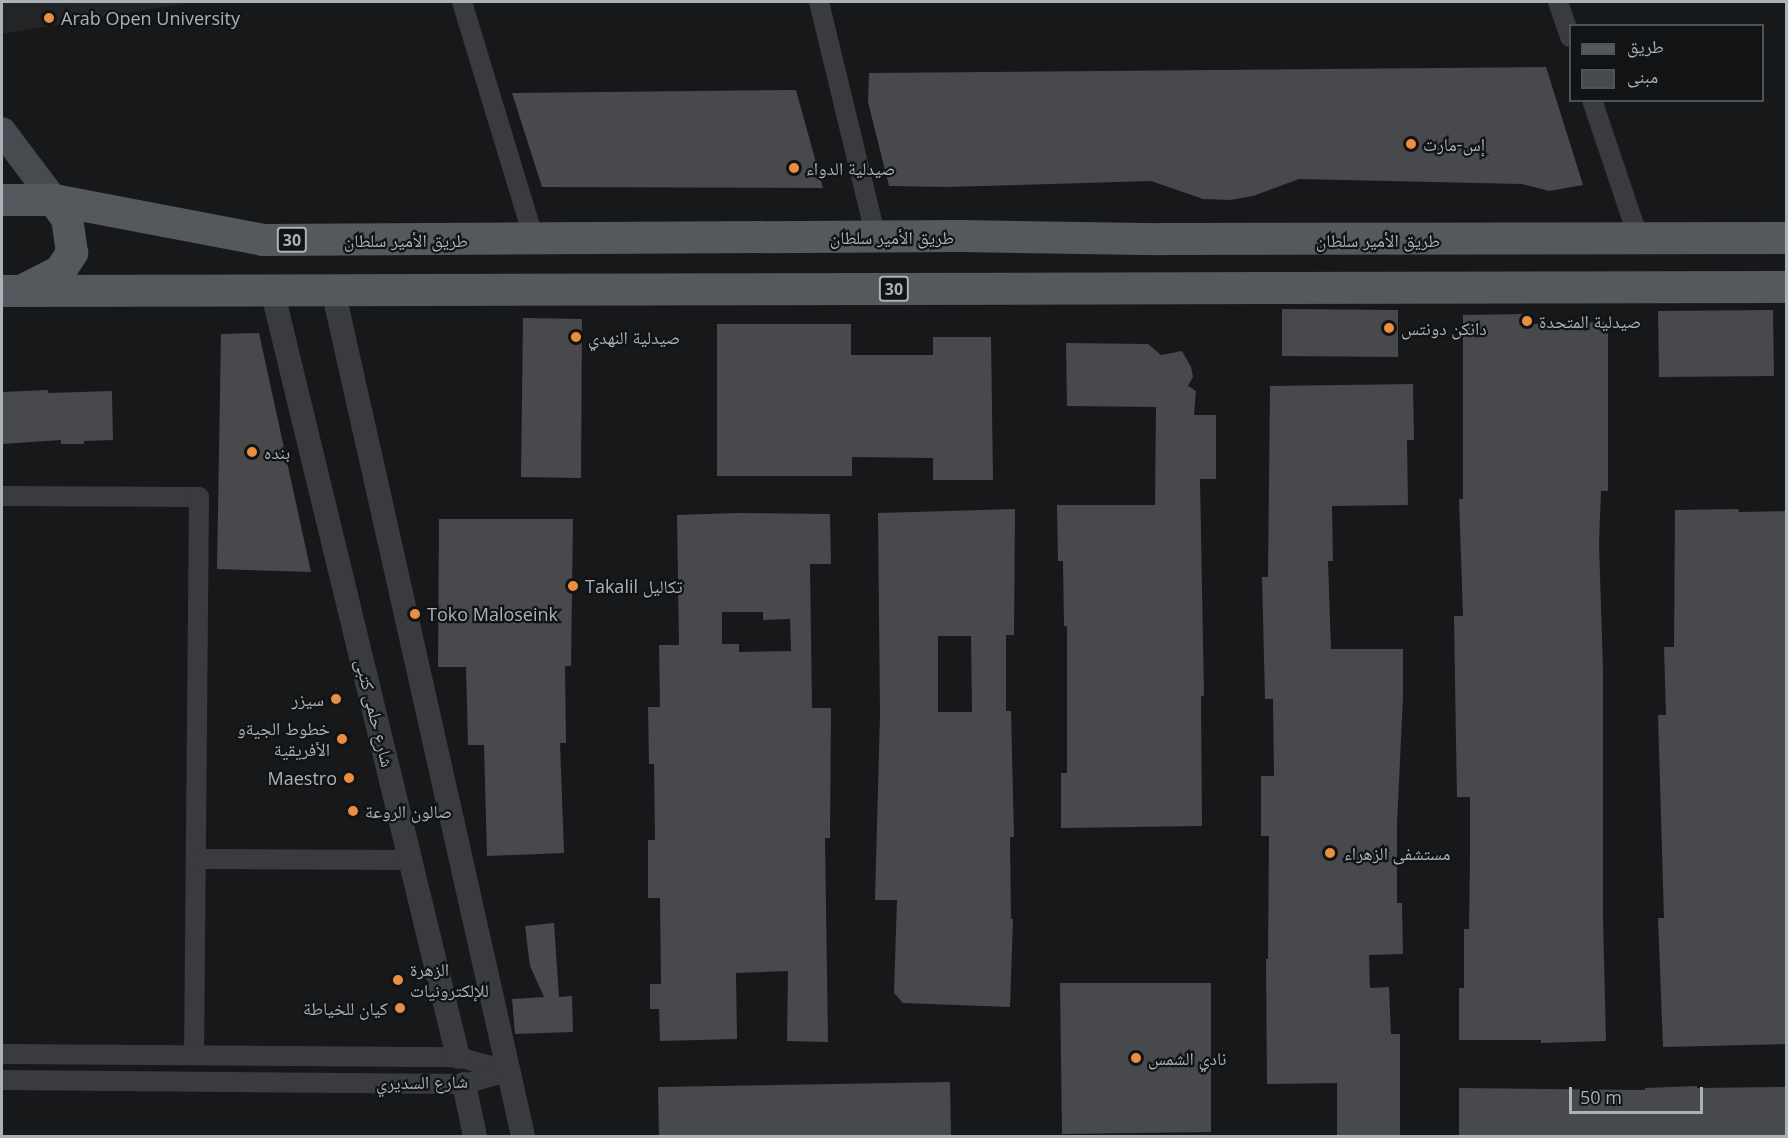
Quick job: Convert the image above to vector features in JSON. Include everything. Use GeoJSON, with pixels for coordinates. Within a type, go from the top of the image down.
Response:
{"type":"FeatureCollection","features":[{"type":"Feature","properties":{"kind":"main road"},"geometry":{"type":"LineString","coordinates":[[2,131],[67,219],[72,253],[60,271],[12,291]]}},
{"type":"Feature","properties":{"kind":"main road","name":"طريق الأمير سلطان"},"geometry":{"type":"LineString","coordinates":[[2,200],[54,200],[263,240],[876,237],[1640,240],[1786,238]]}},
{"type":"Feature","properties":{"kind":"main road"},"geometry":{"type":"LineString","coordinates":[[1161,239],[1163,288]]}},
{"type":"Feature","properties":{"kind":"main road","name":"30"},"geometry":{"type":"LineString","coordinates":[[12,291],[1786,287]]}},
{"type":"Feature","properties":{"kind":"street"},"geometry":{"type":"LineString","coordinates":[[462,2],[534,239]]}},
{"type":"Feature","properties":{"kind":"street"},"geometry":{"type":"LineString","coordinates":[[819,2],[876,237]]}},
{"type":"Feature","properties":{"kind":"street"},"geometry":{"type":"LineString","coordinates":[[1558,2],[1569,34]]}},
{"type":"Feature","properties":{"kind":"street"},"geometry":{"type":"LineString","coordinates":[[1593,102],[1640,240]]}},
{"type":"Feature","properties":{"kind":"street","name":"شارع حلمى كتبى"},"geometry":{"type":"LineString","coordinates":[[273,290],[458,1057],[475,1137]]}},
{"type":"Feature","properties":{"kind":"street"},"geometry":{"type":"LineString","coordinates":[[333,290],[523,1137]]}},
{"type":"Feature","properties":{"kind":"street"},"geometry":{"type":"LineString","coordinates":[[2,496],[199,498],[194,1055]]}},
{"type":"Feature","properties":{"kind":"street"},"geometry":{"type":"LineString","coordinates":[[196,859],[410,860]]}},
{"type":"Feature","properties":{"kind":"street","name":"شارع السديري"},"geometry":{"type":"LineString","coordinates":[[2,1054],[458,1057],[510,1071]]}},
{"type":"Feature","properties":{"kind":"street","name":"شارع السديري"},"geometry":{"type":"LineString","coordinates":[[2,1080],[464,1084],[510,1071]]}},
{"type":"Feature","properties":{"kind":"shaded area","name":"Arab Open University"},"geometry":{"type":"Polygon","coordinates":[[[2,2],[193,2],[2,34],[2,2]]]}},
{"type":"Feature","properties":{"kind":"building"},"geometry":{"type":"Polygon","coordinates":[[[1546,67],[1583,185],[1549,191],[1522,184],[1299,179],[1253,196],[1230,200],[1203,199],[1151,181],[947,187],[889,186],[868,102],[869,73],[1546,67]]]}},
{"type":"Feature","properties":{"kind":"building"},"geometry":{"type":"Polygon","coordinates":[[[796,90],[823,188],[542,187],[512,93],[796,90]]]}},
{"type":"Feature","properties":{"kind":"building"},"geometry":{"type":"Polygon","coordinates":[[[1282,309],[1398,310],[1398,357],[1282,356],[1282,309]]]}},
{"type":"Feature","properties":{"kind":"building"},"geometry":{"type":"Polygon","coordinates":[[[1773,310],[1774,376],[1659,377],[1658,311],[1773,310]]]}},
{"type":"Feature","properties":{"kind":"building"},"geometry":{"type":"Polygon","coordinates":[[[1529,314],[1529,324],[1608,322],[1608,491],[1601,491],[1599,544],[1603,669],[1603,918],[1606,1041],[1541,1043],[1541,1040],[1459,1040],[1459,988],[1464,988],[1464,929],[1469,929],[1470,856],[1470,797],[1457,797],[1454,616],[1463,616],[1459,499],[1463,499],[1463,315],[1529,314]]]}},
{"type":"Feature","properties":{"kind":"building"},"geometry":{"type":"Polygon","coordinates":[[[523,318],[582,319],[581,478],[521,477],[523,318]]]}},
{"type":"Feature","properties":{"kind":"building"},"geometry":{"type":"Polygon","coordinates":[[[717,324],[851,324],[851,355],[933,355],[933,337],[991,337],[993,480],[933,480],[933,458],[852,457],[852,476],[717,476],[717,324]]]}},
{"type":"Feature","properties":{"kind":"building","name":"بنده"},"geometry":{"type":"Polygon","coordinates":[[[259,333],[311,572],[217,569],[221,334],[259,333]]]}},
{"type":"Feature","properties":{"kind":"building"},"geometry":{"type":"Polygon","coordinates":[[[1066,343],[1148,344],[1161,355],[1182,351],[1191,367],[1193,377],[1188,386],[1196,391],[1194,415],[1216,415],[1216,479],[1200,479],[1204,696],[1201,696],[1202,826],[1061,828],[1061,773],[1067,773],[1067,626],[1064,626],[1063,561],[1058,561],[1057,505],[1155,505],[1156,407],[1067,406],[1066,343]]]}},
{"type":"Feature","properties":{"kind":"building"},"geometry":{"type":"Polygon","coordinates":[[[1413,384],[1414,440],[1407,440],[1408,505],[1332,506],[1333,561],[1328,561],[1331,649],[1403,649],[1397,825],[1397,903],[1402,903],[1403,954],[1369,955],[1370,988],[1389,987],[1391,1034],[1400,1034],[1400,1137],[1337,1137],[1337,1083],[1267,1084],[1266,959],[1268,959],[1269,836],[1261,836],[1261,776],[1274,776],[1273,699],[1265,699],[1262,577],[1268,577],[1270,386],[1413,384]]]}},
{"type":"Feature","properties":{"kind":"building"},"geometry":{"type":"Polygon","coordinates":[[[48,390],[48,393],[112,391],[113,440],[84,441],[84,444],[61,444],[61,440],[2,444],[2,392],[48,390]]]}},
{"type":"Feature","properties":{"kind":"building"},"geometry":{"type":"Polygon","coordinates":[[[1015,509],[1014,635],[1006,635],[1006,711],[1011,711],[1014,837],[1010,837],[1011,919],[1013,919],[1010,1007],[903,1003],[894,993],[897,900],[875,900],[880,714],[878,513],[1015,509]],[[938,636],[938,712],[972,712],[971,636],[938,636]]]}},
{"type":"Feature","properties":{"kind":"building"},"geometry":{"type":"Polygon","coordinates":[[[1738,509],[1739,512],[1786,511],[1786,1044],[1663,1047],[1658,918],[1664,918],[1658,715],[1666,715],[1664,647],[1674,647],[1675,510],[1738,509]]]}},
{"type":"Feature","properties":{"kind":"building"},"geometry":{"type":"Polygon","coordinates":[[[830,514],[831,564],[810,564],[812,708],[831,708],[830,838],[825,838],[828,1042],[787,1041],[788,971],[736,973],[737,1039],[660,1041],[659,1009],[650,1009],[650,984],[661,984],[660,898],[648,898],[648,840],[655,840],[654,764],[649,764],[648,707],[660,707],[659,645],[679,645],[677,515],[830,514]],[[722,612],[722,644],[739,644],[739,652],[791,651],[790,619],[763,620],[763,612],[722,612]]]}},
{"type":"Feature","properties":{"kind":"building"},"geometry":{"type":"Polygon","coordinates":[[[439,519],[573,519],[571,666],[565,666],[566,743],[560,743],[564,853],[487,856],[484,745],[468,745],[466,667],[438,667],[439,519]]]}},
{"type":"Feature","properties":{"kind":"building"},"geometry":{"type":"Polygon","coordinates":[[[554,923],[559,997],[572,996],[573,1032],[515,1034],[512,999],[544,997],[530,966],[525,926],[554,923]]]}},
{"type":"Feature","properties":{"kind":"building","name":"نادي الشمس"},"geometry":{"type":"Polygon","coordinates":[[[1060,983],[1211,983],[1211,1132],[1062,1134],[1060,983]]]}},
{"type":"Feature","properties":{"kind":"building"},"geometry":{"type":"Polygon","coordinates":[[[950,1082],[951,1137],[659,1137],[658,1087],[950,1082]]]}},
{"type":"Feature","properties":{"kind":"building"},"geometry":{"type":"Polygon","coordinates":[[[1697,1086],[1697,1088],[1786,1087],[1786,1137],[1459,1137],[1459,1088],[1645,1090],[1645,1088],[1697,1086]]]}},
{"type":"Feature","properties":{"kind":"place","name":"Arab Open University"},"geometry":{"type":"Point","coordinates":[49,18]}},
{"type":"Feature","properties":{"kind":"place","name":"إس-مارت"},"geometry":{"type":"Point","coordinates":[1411,144]}},
{"type":"Feature","properties":{"kind":"place","name":"صيدلية الدواء"},"geometry":{"type":"Point","coordinates":[794,168]}},
{"type":"Feature","properties":{"kind":"place","name":"صيدلية المتحدة"},"geometry":{"type":"Point","coordinates":[1527,321]}},
{"type":"Feature","properties":{"kind":"place","name":"دانكن دونتس"},"geometry":{"type":"Point","coordinates":[1389,328]}},
{"type":"Feature","properties":{"kind":"place","name":"صيدلية النهدي"},"geometry":{"type":"Point","coordinates":[576,337]}},
{"type":"Feature","properties":{"kind":"place","name":"بنده"},"geometry":{"type":"Point","coordinates":[252,452]}},
{"type":"Feature","properties":{"kind":"place","name":"Takalil تكاليل"},"geometry":{"type":"Point","coordinates":[573,586]}},
{"type":"Feature","properties":{"kind":"place","name":"Toko Maloseink"},"geometry":{"type":"Point","coordinates":[415,614]}},
{"type":"Feature","properties":{"kind":"place","name":"سيزر"},"geometry":{"type":"Point","coordinates":[336,699]}},
{"type":"Feature","properties":{"kind":"place","name":"خطوط الجيةو الأفريقية"},"geometry":{"type":"Point","coordinates":[342,739]}},
{"type":"Feature","properties":{"kind":"place","name":"Maestro"},"geometry":{"type":"Point","coordinates":[349,778]}},
{"type":"Feature","properties":{"kind":"place","name":"صالون الروعة"},"geometry":{"type":"Point","coordinates":[353,811]}},
{"type":"Feature","properties":{"kind":"place","name":"مستشفى الزهراء"},"geometry":{"type":"Point","coordinates":[1330,853]}},
{"type":"Feature","properties":{"kind":"place","name":"الزهرة للإلكترونيات"},"geometry":{"type":"Point","coordinates":[398,980]}},
{"type":"Feature","properties":{"kind":"place","name":"كيان للخياطة"},"geometry":{"type":"Point","coordinates":[400,1008]}},
{"type":"Feature","properties":{"kind":"place","name":"نادي الشمس"},"geometry":{"type":"Point","coordinates":[1136,1058]}}]}
